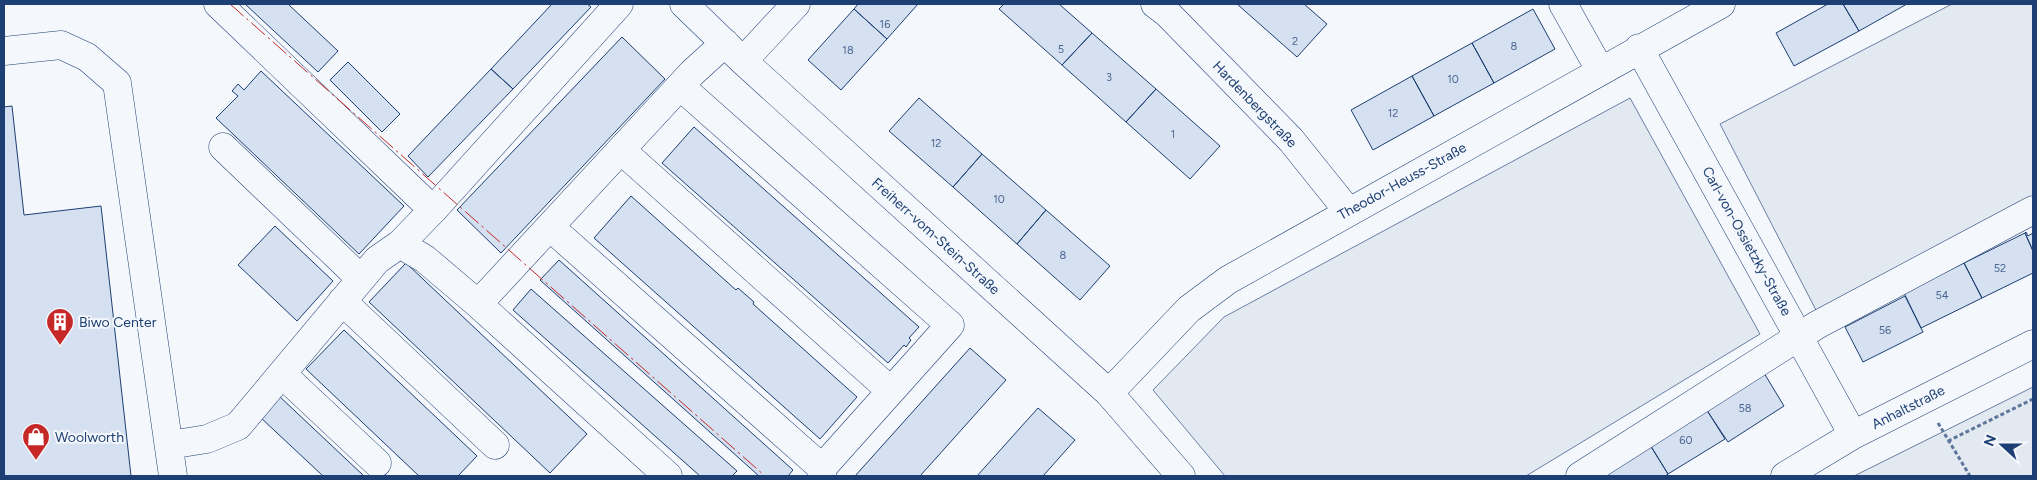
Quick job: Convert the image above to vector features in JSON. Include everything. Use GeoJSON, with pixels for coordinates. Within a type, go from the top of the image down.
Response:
{"type":"FeatureCollection","features":[{"type":"Feature","properties":{"kind":"street"},"geometry":{"type":"LineString","coordinates":[[218,4],[433,210]]}},
{"type":"Feature","properties":{"kind":"street"},"geometry":{"type":"LineString","coordinates":[[169,444],[206,439],[238,426],[377,260],[400,244],[433,210],[619,4]]}},
{"type":"Feature","properties":{"kind":"street","name":"Freiherr-vom-Stein-Straße"},"geometry":{"type":"LineString","coordinates":[[684,4],[734,52],[1109,393],[1181,476]]}},
{"type":"Feature","properties":{"kind":"street"},"geometry":{"type":"LineString","coordinates":[[478,304],[680,86],[734,52],[796,4]]}},
{"type":"Feature","properties":{"kind":"street","name":"Hardenbergstraße"},"geometry":{"type":"LineString","coordinates":[[1155,4],[1168,14],[1291,140],[1348,212]]}},
{"type":"Feature","properties":{"kind":"street"},"geometry":{"type":"LineString","coordinates":[[1563,4],[1600,70]]}},
{"type":"Feature","properties":{"kind":"street","name":"Theodor-Heuss-Straße"},"geometry":{"type":"LineString","coordinates":[[1109,393],[1189,309],[1228,280],[1639,48],[1721,4]]}},
{"type":"Feature","properties":{"kind":"street"},"geometry":{"type":"LineString","coordinates":[[4,51],[61,45],[87,58],[117,83],[173,476]]}},
{"type":"Feature","properties":{"kind":"street","name":"Carl-von-Ossietzky-Straße"},"geometry":{"type":"LineString","coordinates":[[1639,48],[1800,336],[1853,435]]}},
{"type":"Feature","properties":{"kind":"street"},"geometry":{"type":"LineString","coordinates":[[550,227],[822,472],[950,325],[680,86]]}},
{"type":"Feature","properties":{"kind":"street"},"geometry":{"type":"LineString","coordinates":[[223,147],[361,279]]}},
{"type":"Feature","properties":{"kind":"street"},"geometry":{"type":"LineString","coordinates":[[621,150],[891,391]]}},
{"type":"Feature","properties":{"kind":"street"},"geometry":{"type":"LineString","coordinates":[[1580,476],[1818,324],[2033,210]]}},
{"type":"Feature","properties":{"kind":"street"},"geometry":{"type":"LineString","coordinates":[[400,244],[426,259],[478,304],[668,476]]}},
{"type":"Feature","properties":{"kind":"street"},"geometry":{"type":"LineString","coordinates":[[342,301],[494,444]]}},
{"type":"Feature","properties":{"kind":"street","name":"Anhaltstraße"},"geometry":{"type":"LineString","coordinates":[[1785,476],[1853,435],[2033,344]]}},
{"type":"Feature","properties":{"kind":"street"},"geometry":{"type":"LineString","coordinates":[[282,374],[377,462]]}},
{"type":"Feature","properties":{"kind":"path"},"geometry":{"type":"LineString","coordinates":[[1923,399],[1970,476]]}},
{"type":"Feature","properties":{"kind":"path"},"geometry":{"type":"LineString","coordinates":[[1948,441],[2033,399]]}},
{"type":"Feature","properties":{"kind":"shaded area"},"geometry":{"type":"Polygon","coordinates":[[[1952,4],[2033,4],[2033,202],[1818,314],[1720,124],[1952,4]]]}},
{"type":"Feature","properties":{"kind":"shaded area"},"geometry":{"type":"Polygon","coordinates":[[[1630,98],[1760,334],[1526,476],[1225,476],[1153,390],[1224,317],[1630,98]]]}},
{"type":"Feature","properties":{"kind":"shaded area"},"geometry":{"type":"Polygon","coordinates":[[[2033,387],[2033,476],[1854,476],[2033,387]]]}},
{"type":"Feature","properties":{"kind":"building"},"geometry":{"type":"Polygon","coordinates":[[[245,4],[288,4],[338,51],[318,72],[245,4]]]}},
{"type":"Feature","properties":{"kind":"building"},"geometry":{"type":"Polygon","coordinates":[[[552,4],[587,4],[591,7],[513,89],[491,69],[552,4]]]}},
{"type":"Feature","properties":{"kind":"building"},"geometry":{"type":"Polygon","coordinates":[[[858,4],[918,4],[887,39],[854,9],[858,4]]]}},
{"type":"Feature","properties":{"kind":"building"},"geometry":{"type":"Polygon","coordinates":[[[1004,4],[1059,4],[1092,33],[1062,65],[999,9],[1004,4]]]}},
{"type":"Feature","properties":{"kind":"building"},"geometry":{"type":"Polygon","coordinates":[[[1237,4],[1304,4],[1327,24],[1297,57],[1237,4]]]}},
{"type":"Feature","properties":{"kind":"building"},"geometry":{"type":"Polygon","coordinates":[[[1828,4],[1843,4],[1859,31],[1794,66],[1776,33],[1828,4]]]}},
{"type":"Feature","properties":{"kind":"building"},"geometry":{"type":"Polygon","coordinates":[[[1843,4],[1907,4],[1859,31],[1843,4]]]}},
{"type":"Feature","properties":{"kind":"building"},"geometry":{"type":"Polygon","coordinates":[[[854,9],[887,39],[841,90],[808,60],[854,9]]]}},
{"type":"Feature","properties":{"kind":"building"},"geometry":{"type":"Polygon","coordinates":[[[1533,9],[1555,49],[1494,83],[1472,43],[1533,9]]]}},
{"type":"Feature","properties":{"kind":"building"},"geometry":{"type":"Polygon","coordinates":[[[1092,33],[1156,89],[1126,122],[1062,65],[1092,33]]]}},
{"type":"Feature","properties":{"kind":"building"},"geometry":{"type":"Polygon","coordinates":[[[622,37],[665,79],[501,253],[457,210],[622,37]]]}},
{"type":"Feature","properties":{"kind":"building"},"geometry":{"type":"Polygon","coordinates":[[[1472,43],[1494,83],[1434,116],[1412,76],[1472,43]]]}},
{"type":"Feature","properties":{"kind":"building"},"geometry":{"type":"Polygon","coordinates":[[[348,62],[400,114],[382,132],[330,80],[348,62]]]}},
{"type":"Feature","properties":{"kind":"building"},"geometry":{"type":"Polygon","coordinates":[[[491,69],[513,89],[428,177],[408,156],[491,69]]]}},
{"type":"Feature","properties":{"kind":"building"},"geometry":{"type":"Polygon","coordinates":[[[261,71],[404,206],[359,254],[216,118],[238,96],[232,91],[238,84],[244,90],[261,71]]]}},
{"type":"Feature","properties":{"kind":"building"},"geometry":{"type":"Polygon","coordinates":[[[1412,76],[1434,116],[1373,150],[1351,110],[1412,76]]]}},
{"type":"Feature","properties":{"kind":"building"},"geometry":{"type":"Polygon","coordinates":[[[1156,89],[1220,146],[1190,179],[1126,122],[1156,89]]]}},
{"type":"Feature","properties":{"kind":"building"},"geometry":{"type":"Polygon","coordinates":[[[919,98],[982,154],[953,187],[889,131],[919,98]]]}},
{"type":"Feature","properties":{"kind":"building","name":"Biwo Center"},"geometry":{"type":"Polygon","coordinates":[[[12,106],[24,215],[101,206],[131,476],[4,476],[4,107],[12,106]]]}},
{"type":"Feature","properties":{"kind":"building"},"geometry":{"type":"Polygon","coordinates":[[[694,127],[919,327],[909,338],[911,340],[906,347],[904,345],[888,363],[662,163],[694,127]]]}},
{"type":"Feature","properties":{"kind":"building"},"geometry":{"type":"Polygon","coordinates":[[[982,154],[1046,210],[1017,244],[953,187],[982,154]]]}},
{"type":"Feature","properties":{"kind":"building"},"geometry":{"type":"Polygon","coordinates":[[[631,196],[736,290],[738,288],[754,302],[753,304],[857,397],[820,439],[594,238],[631,196]]]}},
{"type":"Feature","properties":{"kind":"building"},"geometry":{"type":"Polygon","coordinates":[[[1046,210],[1110,266],[1080,300],[1017,244],[1046,210]]]}},
{"type":"Feature","properties":{"kind":"building"},"geometry":{"type":"Polygon","coordinates":[[[275,226],[333,281],[297,321],[238,265],[275,226]]]}},
{"type":"Feature","properties":{"kind":"building"},"geometry":{"type":"Polygon","coordinates":[[[2025,233],[2028,236],[2033,233],[2033,251],[2025,233]]]}},
{"type":"Feature","properties":{"kind":"building"},"geometry":{"type":"Polygon","coordinates":[[[2025,233],[2033,251],[2033,273],[1982,298],[1964,263],[2025,233]]]}},
{"type":"Feature","properties":{"kind":"building"},"geometry":{"type":"Polygon","coordinates":[[[559,260],[793,470],[788,476],[759,476],[540,280],[559,260]]]}},
{"type":"Feature","properties":{"kind":"building"},"geometry":{"type":"Polygon","coordinates":[[[406,263],[587,434],[550,473],[369,302],[406,263]]]}},
{"type":"Feature","properties":{"kind":"building"},"geometry":{"type":"Polygon","coordinates":[[[1964,263],[1982,298],[1921,328],[1904,293],[1964,263]]]}},
{"type":"Feature","properties":{"kind":"building"},"geometry":{"type":"Polygon","coordinates":[[[531,289],[737,471],[732,476],[700,476],[513,310],[531,289]]]}},
{"type":"Feature","properties":{"kind":"building"},"geometry":{"type":"Polygon","coordinates":[[[1905,296],[1923,332],[1863,362],[1845,327],[1905,296]]]}},
{"type":"Feature","properties":{"kind":"building"},"geometry":{"type":"Polygon","coordinates":[[[344,330],[477,456],[458,476],[419,476],[306,369],[344,330]]]}},
{"type":"Feature","properties":{"kind":"building"},"geometry":{"type":"Polygon","coordinates":[[[970,348],[1006,380],[920,476],[855,476],[970,348]]]}},
{"type":"Feature","properties":{"kind":"building"},"geometry":{"type":"Polygon","coordinates":[[[1764,373],[1784,406],[1728,442],[1706,409],[1764,373]]]}},
{"type":"Feature","properties":{"kind":"building"},"geometry":{"type":"Polygon","coordinates":[[[279,396],[364,476],[323,476],[260,417],[279,396]]]}},
{"type":"Feature","properties":{"kind":"building"},"geometry":{"type":"Polygon","coordinates":[[[1703,404],[1725,439],[1668,474],[1647,440],[1703,404]]]}},
{"type":"Feature","properties":{"kind":"building"},"geometry":{"type":"Polygon","coordinates":[[[1038,408],[1075,440],[1043,476],[977,476],[1038,408]]]}},
{"type":"Feature","properties":{"kind":"building"},"geometry":{"type":"Polygon","coordinates":[[[1647,440],[1668,474],[1665,476],[1590,476],[1647,440]]]}},
{"type":"Feature","properties":{"kind":"power"},"geometry":{"type":"LineString","coordinates":[[230,4],[765,476]]}},
{"type":"Feature","properties":{"kind":"place","name":"Biwo Center"},"geometry":{"type":"Point","coordinates":[60,346]}},
{"type":"Feature","properties":{"kind":"place","name":"Woolworth"},"geometry":{"type":"Point","coordinates":[36,461]}}]}
